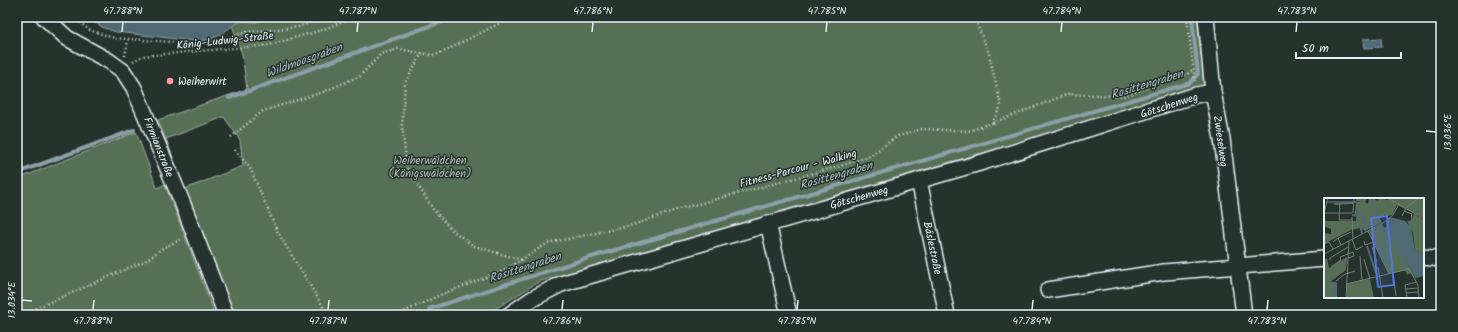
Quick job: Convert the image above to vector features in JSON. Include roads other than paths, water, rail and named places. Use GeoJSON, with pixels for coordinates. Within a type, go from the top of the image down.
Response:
{"type":"FeatureCollection","features":[{"type":"Feature","properties":{"kind":"street","name":"Firmianstraße"},"geometry":{"type":"LineString","coordinates":[[44,17],[67,38],[109,61],[122,71],[134,88],[194,232],[226,315]]}},
{"type":"Feature","properties":{"kind":"street","name":"Zwieselweg"},"geometry":{"type":"LineString","coordinates":[[1206,17],[1214,92],[1222,139],[1244,315]]}},
{"type":"Feature","properties":{"kind":"street","name":"Götschenweg"},"geometry":{"type":"LineString","coordinates":[[510,315],[532,299],[561,284],[1108,124],[1196,95],[1214,92]]}},
{"type":"Feature","properties":{"kind":"street","name":"Bäslestraße"},"geometry":{"type":"LineString","coordinates":[[918,180],[947,315]]}},
{"type":"Feature","properties":{"kind":"street"},"geometry":{"type":"LineString","coordinates":[[768,223],[790,315]]}},
{"type":"Feature","properties":{"kind":"street"},"geometry":{"type":"LineString","coordinates":[[1424,257],[1441,259]]}},
{"type":"Feature","properties":{"kind":"street"},"geometry":{"type":"LineString","coordinates":[[1048,290],[1164,272],[1230,268],[1237,265],[1324,259]]}},
{"type":"Feature","properties":{"kind":"water"},"geometry":{"type":"Polygon","coordinates":[[[85,17],[289,17],[277,20],[268,18],[256,22],[240,21],[218,36],[208,40],[195,41],[116,32],[104,28],[85,17]]]}},
{"type":"Feature","properties":{"kind":"water"},"geometry":{"type":"Polygon","coordinates":[[[1381,38],[1382,47],[1364,48],[1363,39],[1381,38]]]}},
{"type":"Feature","properties":{"kind":"waterway","name":"Wildmoosgraben"},"geometry":{"type":"LineString","coordinates":[[229,98],[455,17]]}},
{"type":"Feature","properties":{"kind":"waterway","name":"Rosittengraben"},"geometry":{"type":"LineString","coordinates":[[430,315],[429,309],[588,258],[1190,83],[1198,74],[1192,17]]}},
{"type":"Feature","properties":{"kind":"waterway","name":"Wildmoosgraben"},"geometry":{"type":"LineString","coordinates":[[17,173],[134,130]]}},
{"type":"Feature","properties":{"kind":"place","name":"Weiherwirt"},"geometry":{"type":"Point","coordinates":[170,81]}},
{"type":"Feature","properties":{"kind":"park label","name":"Weiherwäldchen (Königswäldchen)"},"geometry":{"type":"Point","coordinates":[430,166]}}]}
